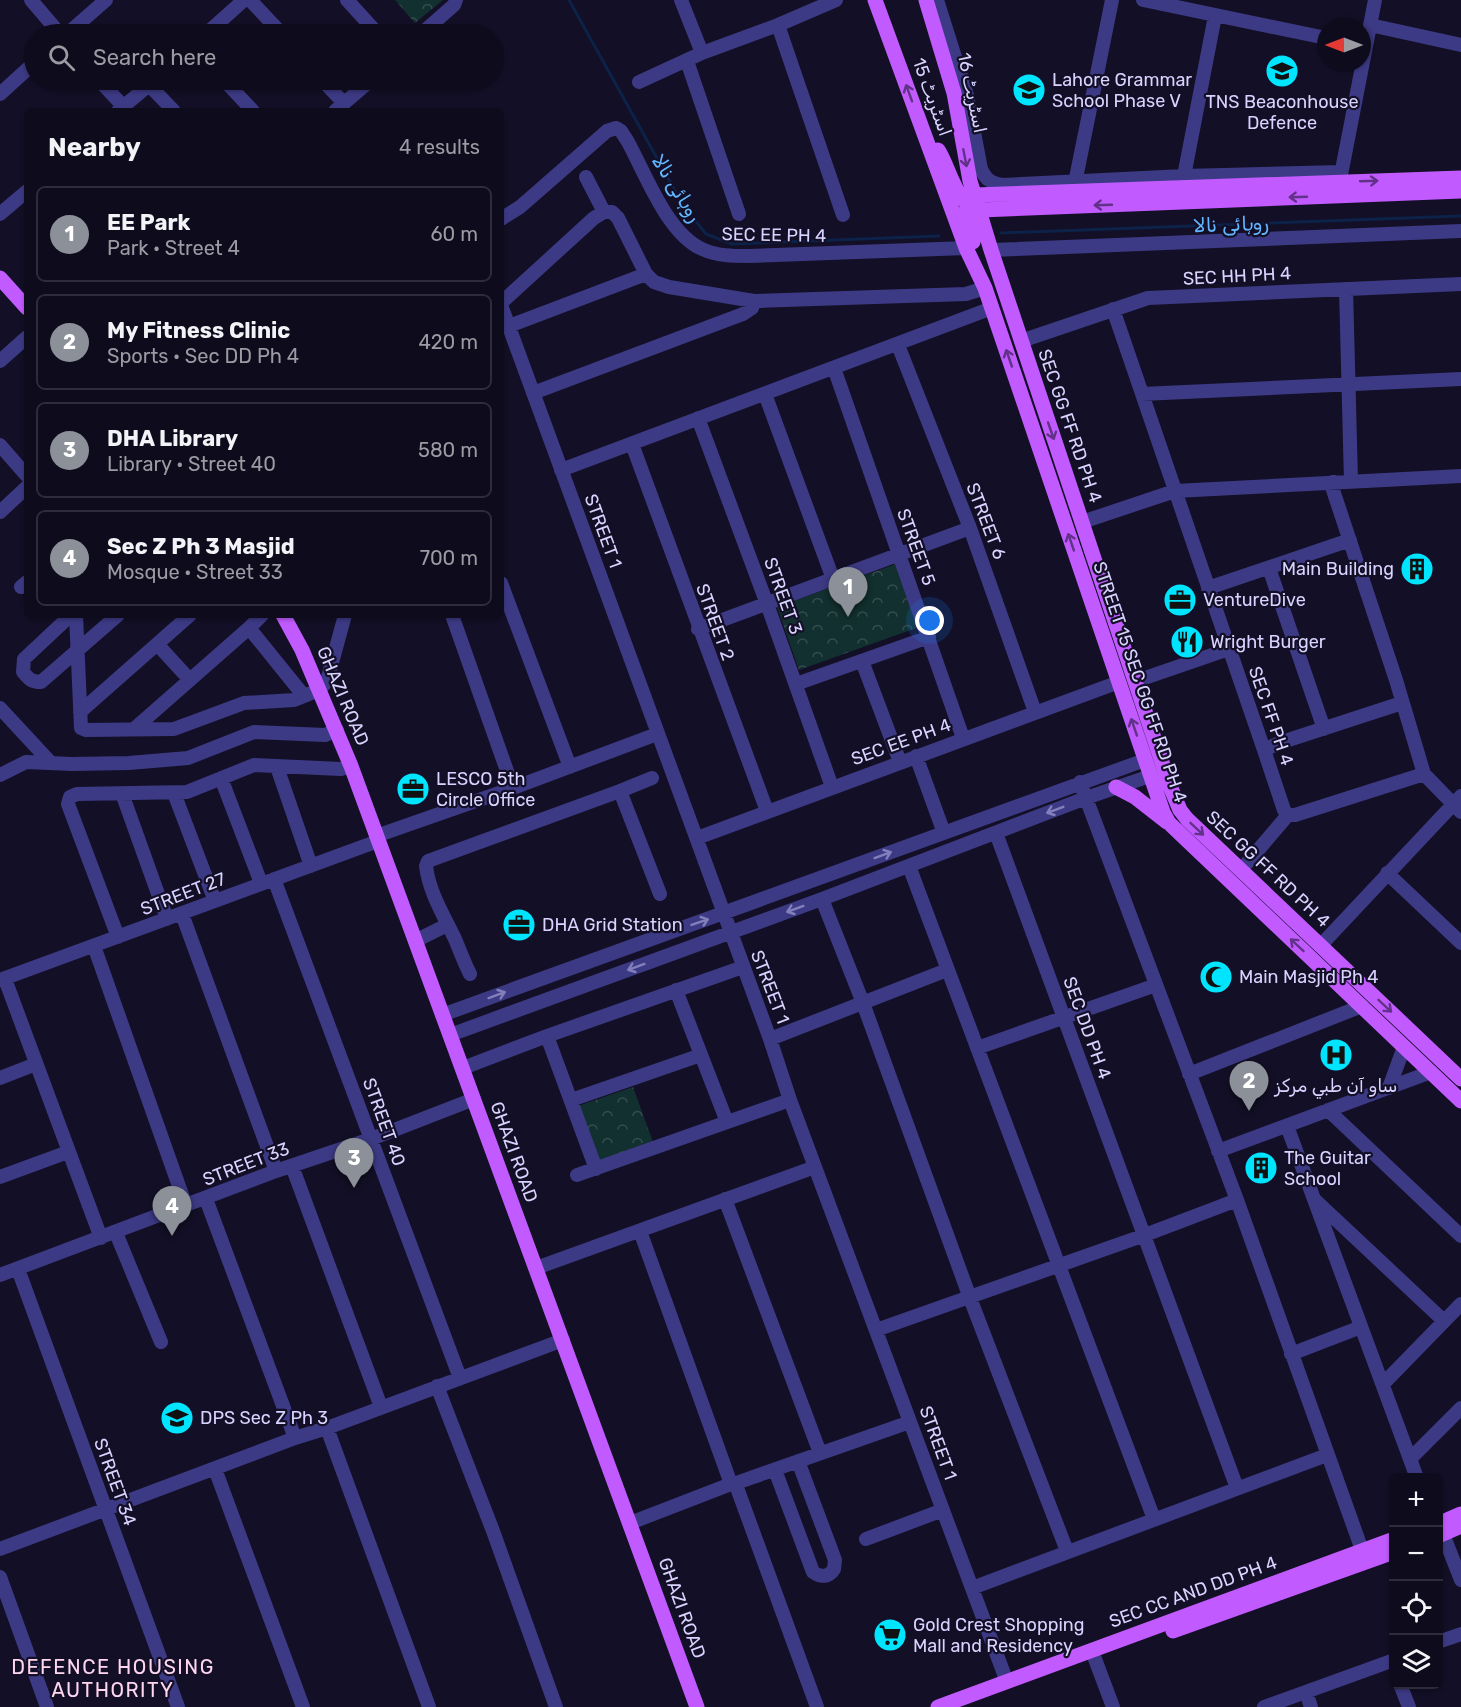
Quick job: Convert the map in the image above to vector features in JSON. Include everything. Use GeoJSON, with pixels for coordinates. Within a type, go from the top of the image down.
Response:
{"type":"FeatureCollection","features":[{"type":"Feature","properties":{"kind":"main road","name":"اسٹریٹ 15"},"geometry":{"type":"LineString","coordinates":[[875,0],[951,207]]}},
{"type":"Feature","properties":{"kind":"main road","name":"اسٹریٹ 16"},"geometry":{"type":"LineString","coordinates":[[926,0],[954,93],[974,203]]}},
{"type":"Feature","properties":{"kind":"main road"},"geometry":{"type":"LineString","coordinates":[[923,129],[943,157],[956,190],[974,203],[1461,191]]}},
{"type":"Feature","properties":{"kind":"main road"},"geometry":{"type":"LineString","coordinates":[[974,203],[1212,181],[1340,177],[1461,178]]}},
{"type":"Feature","properties":{"kind":"main road"},"geometry":{"type":"LineString","coordinates":[[974,203],[966,217],[977,253],[978,272]]}},
{"type":"Feature","properties":{"kind":"main road","name":"SEC GG FF RD PH 4"},"geometry":{"type":"LineString","coordinates":[[974,203],[1180,810],[1321,945],[1405,1040],[1461,1078]]}},
{"type":"Feature","properties":{"kind":"main road","name":"STREET 15 SEC GG FF RD PH 4"},"geometry":{"type":"LineString","coordinates":[[951,207],[966,248],[985,288],[1150,776],[1169,824],[1362,1006],[1405,1040],[1431,1072],[1461,1101]]}},
{"type":"Feature","properties":{"kind":"main road"},"geometry":{"type":"LineString","coordinates":[[0,278],[24,305]]}},
{"type":"Feature","properties":{"kind":"main road","name":"GHAZI ROAD"},"geometry":{"type":"LineString","coordinates":[[285,618],[303,650],[351,766],[697,1707]]}},
{"type":"Feature","properties":{"kind":"main road"},"geometry":{"type":"LineString","coordinates":[[1116,788],[1135,797],[1169,824]]}},
{"type":"Feature","properties":{"kind":"main road"},"geometry":{"type":"LineString","coordinates":[[1443,1529],[1461,1514]]}},
{"type":"Feature","properties":{"kind":"main road"},"geometry":{"type":"LineString","coordinates":[[1443,1530],[1461,1526]]}},
{"type":"Feature","properties":{"kind":"main road","name":"SEC CC AND DD PH 4"},"geometry":{"type":"LineString","coordinates":[[938,1707],[1389,1541]]}},
{"type":"Feature","properties":{"kind":"main road","name":"SEC CC AND DD PH 4"},"geometry":{"type":"LineString","coordinates":[[966,1707],[1389,1554]]}},
{"type":"Feature","properties":{"kind":"street"},"geometry":{"type":"LineString","coordinates":[[31,0],[51,24]]}},
{"type":"Feature","properties":{"kind":"street"},"geometry":{"type":"LineString","coordinates":[[78,24],[106,0]]}},
{"type":"Feature","properties":{"kind":"street"},"geometry":{"type":"LineString","coordinates":[[217,24],[244,0]]}},
{"type":"Feature","properties":{"kind":"street"},"geometry":{"type":"LineString","coordinates":[[250,0],[273,24]]}},
{"type":"Feature","properties":{"kind":"street"},"geometry":{"type":"LineString","coordinates":[[347,0],[369,24]]}},
{"type":"Feature","properties":{"kind":"street"},"geometry":{"type":"LineString","coordinates":[[432,24],[454,5],[456,0]]}},
{"type":"Feature","properties":{"kind":"street"},"geometry":{"type":"LineString","coordinates":[[681,0],[702,53]]}},
{"type":"Feature","properties":{"kind":"street"},"geometry":{"type":"LineString","coordinates":[[639,82],[702,53],[778,25],[836,0]]}},
{"type":"Feature","properties":{"kind":"street"},"geometry":{"type":"LineString","coordinates":[[937,0],[967,95],[979,161],[985,178],[992,183],[1003,185],[1075,183],[1184,176],[1212,181]]}},
{"type":"Feature","properties":{"kind":"street"},"geometry":{"type":"LineString","coordinates":[[1075,183],[1112,0]]}},
{"type":"Feature","properties":{"kind":"street"},"geometry":{"type":"LineString","coordinates":[[1143,0],[1317,36]]}},
{"type":"Feature","properties":{"kind":"street"},"geometry":{"type":"LineString","coordinates":[[1371,21],[1376,0]]}},
{"type":"Feature","properties":{"kind":"street"},"geometry":{"type":"LineString","coordinates":[[1184,176],[1215,16]]}},
{"type":"Feature","properties":{"kind":"street"},"geometry":{"type":"LineString","coordinates":[[778,25],[843,215]]}},
{"type":"Feature","properties":{"kind":"street"},"geometry":{"type":"LineString","coordinates":[[1371,25],[1461,45]]}},
{"type":"Feature","properties":{"kind":"street"},"geometry":{"type":"LineString","coordinates":[[687,61],[739,214]]}},
{"type":"Feature","properties":{"kind":"street"},"geometry":{"type":"LineString","coordinates":[[0,94],[24,72]]}},
{"type":"Feature","properties":{"kind":"street"},"geometry":{"type":"LineString","coordinates":[[1340,177],[1359,72]]}},
{"type":"Feature","properties":{"kind":"street"},"geometry":{"type":"LineString","coordinates":[[106,90],[119,108]]}},
{"type":"Feature","properties":{"kind":"street"},"geometry":{"type":"LineString","coordinates":[[121,108],[143,90]]}},
{"type":"Feature","properties":{"kind":"street"},"geometry":{"type":"LineString","coordinates":[[158,90],[172,108]]}},
{"type":"Feature","properties":{"kind":"street"},"geometry":{"type":"LineString","coordinates":[[233,90],[250,108]]}},
{"type":"Feature","properties":{"kind":"street"},"geometry":{"type":"LineString","coordinates":[[328,90],[339,107],[359,90]]}},
{"type":"Feature","properties":{"kind":"street","name":"SEC EE PH 4"},"geometry":{"type":"LineString","coordinates":[[504,217],[520,207],[607,131],[616,128],[621,131],[628,142],[670,220],[679,232],[703,249],[728,256],[749,256],[966,248]]}},
{"type":"Feature","properties":{"kind":"street"},"geometry":{"type":"LineString","coordinates":[[586,177],[604,212]]}},
{"type":"Feature","properties":{"kind":"street"},"geometry":{"type":"LineString","coordinates":[[0,214],[24,194]]}},
{"type":"Feature","properties":{"kind":"street"},"geometry":{"type":"LineString","coordinates":[[504,301],[594,218],[604,212],[612,212],[618,218],[646,274],[654,282],[669,287],[754,301],[966,294],[985,288]]}},
{"type":"Feature","properties":{"kind":"street"},"geometry":{"type":"LineString","coordinates":[[991,250],[1461,231]]}},
{"type":"Feature","properties":{"kind":"street"},"geometry":{"type":"LineString","coordinates":[[509,326],[646,274]]}},
{"type":"Feature","properties":{"kind":"street","name":"SEC HH PH 4"},"geometry":{"type":"LineString","coordinates":[[1021,341],[1148,298],[1461,284]]}},
{"type":"Feature","properties":{"kind":"street"},"geometry":{"type":"LineString","coordinates":[[1346,289],[1351,481]]}},
{"type":"Feature","properties":{"kind":"street"},"geometry":{"type":"LineString","coordinates":[[533,393],[743,315],[752,308],[754,301]]}},
{"type":"Feature","properties":{"kind":"street"},"geometry":{"type":"LineString","coordinates":[[561,470],[992,308]]}},
{"type":"Feature","properties":{"kind":"street","name":"SEC FF PH 4"},"geometry":{"type":"LineString","coordinates":[[1113,309],[1284,810],[1288,815]]}},
{"type":"Feature","properties":{"kind":"street","name":"STREET 1"},"geometry":{"type":"LineString","coordinates":[[504,312],[770,1039],[790,1100],[1007,1682]]}},
{"type":"Feature","properties":{"kind":"street"},"geometry":{"type":"LineString","coordinates":[[0,360],[24,340]]}},
{"type":"Feature","properties":{"kind":"street","name":"STREET 6"},"geometry":{"type":"LineString","coordinates":[[898,345],[970,528],[1035,712]]}},
{"type":"Feature","properties":{"kind":"street","name":"STREET 5"},"geometry":{"type":"LineString","coordinates":[[834,368],[963,738]]}},
{"type":"Feature","properties":{"kind":"street"},"geometry":{"type":"LineString","coordinates":[[1142,394],[1461,379]]}},
{"type":"Feature","properties":{"kind":"street"},"geometry":{"type":"LineString","coordinates":[[765,394],[833,579]]}},
{"type":"Feature","properties":{"kind":"street","name":"STREET 3"},"geometry":{"type":"LineString","coordinates":[[698,418],[832,787]]}},
{"type":"Feature","properties":{"kind":"street","name":"STREET 2"},"geometry":{"type":"LineString","coordinates":[[632,444],[698,629],[767,811]]}},
{"type":"Feature","properties":{"kind":"street"},"geometry":{"type":"LineString","coordinates":[[0,445],[24,466]]}},
{"type":"Feature","properties":{"kind":"street"},"geometry":{"type":"LineString","coordinates":[[1082,522],[1175,491],[1461,476]]}},
{"type":"Feature","properties":{"kind":"street"},"geometry":{"type":"LineString","coordinates":[[1321,945],[1387,873],[1458,804],[1424,774],[1333,490],[1333,482]]}},
{"type":"Feature","properties":{"kind":"street"},"geometry":{"type":"LineString","coordinates":[[0,512],[24,490]]}},
{"type":"Feature","properties":{"kind":"street"},"geometry":{"type":"LineString","coordinates":[[698,629],[970,528]]}},
{"type":"Feature","properties":{"kind":"street"},"geometry":{"type":"LineString","coordinates":[[1208,588],[1350,540]]}},
{"type":"Feature","properties":{"kind":"street"},"geometry":{"type":"LineString","coordinates":[[1269,568],[1324,729]]}},
{"type":"Feature","properties":{"kind":"street"},"geometry":{"type":"LineString","coordinates":[[504,591],[570,767]]}},
{"type":"Feature","properties":{"kind":"street"},"geometry":{"type":"LineString","coordinates":[[71,618],[24,659],[23,672],[33,682],[41,682],[115,618]]}},
{"type":"Feature","properties":{"kind":"street"},"geometry":{"type":"LineString","coordinates":[[74,618],[81,728],[83,730],[174,729],[244,703],[286,702],[319,690],[327,681],[344,618]]}},
{"type":"Feature","properties":{"kind":"street"},"geometry":{"type":"LineString","coordinates":[[80,712],[187,618]]}},
{"type":"Feature","properties":{"kind":"street"},"geometry":{"type":"LineString","coordinates":[[134,729],[259,618]]}},
{"type":"Feature","properties":{"kind":"street"},"geometry":{"type":"LineString","coordinates":[[453,618],[513,788]]}},
{"type":"Feature","properties":{"kind":"street"},"geometry":{"type":"LineString","coordinates":[[249,628],[304,696]]}},
{"type":"Feature","properties":{"kind":"street"},"geometry":{"type":"LineString","coordinates":[[796,684],[929,637]]}},
{"type":"Feature","properties":{"kind":"street"},"geometry":{"type":"LineString","coordinates":[[158,644],[189,680]]}},
{"type":"Feature","properties":{"kind":"street"},"geometry":{"type":"LineString","coordinates":[[1136,681],[1229,649]]}},
{"type":"Feature","properties":{"kind":"street"},"geometry":{"type":"LineString","coordinates":[[862,661],[900,762]]}},
{"type":"Feature","properties":{"kind":"street","name":"SEC EE PH 4"},"geometry":{"type":"LineString","coordinates":[[697,838],[1119,682]]}},
{"type":"Feature","properties":{"kind":"street"},"geometry":{"type":"LineString","coordinates":[[1264,750],[1402,703]]}},
{"type":"Feature","properties":{"kind":"street"},"geometry":{"type":"LineString","coordinates":[[0,708],[51,764]]}},
{"type":"Feature","properties":{"kind":"street"},"geometry":{"type":"LineString","coordinates":[[0,775],[26,762],[129,763],[188,758],[254,732],[325,735],[337,730]]}},
{"type":"Feature","properties":{"kind":"street","name":"STREET 27"},"geometry":{"type":"LineString","coordinates":[[2,979],[311,866],[377,838],[657,734]]}},
{"type":"Feature","properties":{"kind":"street"},"geometry":{"type":"LineString","coordinates":[[915,756],[944,833]]}},
{"type":"Feature","properties":{"kind":"street"},"geometry":{"type":"LineString","coordinates":[[442,1015],[1145,760]]}},
{"type":"Feature","properties":{"kind":"street"},"geometry":{"type":"LineString","coordinates":[[118,937],[68,804],[70,797],[76,794],[187,792],[254,765],[341,769],[351,766]]}},
{"type":"Feature","properties":{"kind":"street"},"geometry":{"type":"LineString","coordinates":[[277,767],[311,866]]}},
{"type":"Feature","properties":{"kind":"street"},"geometry":{"type":"LineString","coordinates":[[1241,870],[1288,815],[1295,815],[1424,774]]}},
{"type":"Feature","properties":{"kind":"street"},"geometry":{"type":"LineString","coordinates":[[450,1035],[1150,776]]}},
{"type":"Feature","properties":{"kind":"street","name":"STREET 40"},"geometry":{"type":"LineString","coordinates":[[221,778],[268,881],[371,1139],[460,1378]]}},
{"type":"Feature","properties":{"kind":"street"},"geometry":{"type":"LineString","coordinates":[[470,974],[426,870],[428,861],[652,778]]}},
{"type":"Feature","properties":{"kind":"street"},"geometry":{"type":"LineString","coordinates":[[1080,782],[1237,1200],[1362,1550]]}},
{"type":"Feature","properties":{"kind":"street"},"geometry":{"type":"LineString","coordinates":[[620,791],[660,894]]}},
{"type":"Feature","properties":{"kind":"street"},"geometry":{"type":"LineString","coordinates":[[174,793],[215,901]]}},
{"type":"Feature","properties":{"kind":"street"},"geometry":{"type":"LineString","coordinates":[[124,794],[167,919]]}},
{"type":"Feature","properties":{"kind":"street","name":"SEC DD PH 4"},"geometry":{"type":"LineString","coordinates":[[996,833],[1237,1488]]}},
{"type":"Feature","properties":{"kind":"street"},"geometry":{"type":"LineString","coordinates":[[909,866],[1154,1519]]}},
{"type":"Feature","properties":{"kind":"street"},"geometry":{"type":"LineString","coordinates":[[1387,873],[1461,943]]}},
{"type":"Feature","properties":{"kind":"street"},"geometry":{"type":"LineString","coordinates":[[822,899],[863,1003],[970,1298],[1066,1551]]}},
{"type":"Feature","properties":{"kind":"street"},"geometry":{"type":"LineString","coordinates":[[182,914],[276,1171]]}},
{"type":"Feature","properties":{"kind":"street"},"geometry":{"type":"LineString","coordinates":[[415,941],[447,924]]}},
{"type":"Feature","properties":{"kind":"street"},"geometry":{"type":"LineString","coordinates":[[94,946],[186,1206]]}},
{"type":"Feature","properties":{"kind":"street"},"geometry":{"type":"LineString","coordinates":[[463,1068],[743,967]]}},
{"type":"Feature","properties":{"kind":"street"},"geometry":{"type":"LineString","coordinates":[[770,1039],[947,970]]}},
{"type":"Feature","properties":{"kind":"street"},"geometry":{"type":"LineString","coordinates":[[2,979],[101,1238]]}},
{"type":"Feature","properties":{"kind":"street"},"geometry":{"type":"LineString","coordinates":[[977,1048],[1156,985]]}},
{"type":"Feature","properties":{"kind":"street"},"geometry":{"type":"LineString","coordinates":[[676,990],[727,1122]]}},
{"type":"Feature","properties":{"kind":"street"},"geometry":{"type":"LineString","coordinates":[[1190,1074],[1362,1006]]}},
{"type":"Feature","properties":{"kind":"street"},"geometry":{"type":"LineString","coordinates":[[547,1036],[596,1168]]}},
{"type":"Feature","properties":{"kind":"street"},"geometry":{"type":"LineString","coordinates":[[1389,1088],[1405,1040]]}},
{"type":"Feature","properties":{"kind":"street"},"geometry":{"type":"LineString","coordinates":[[571,1100],[701,1055]]}},
{"type":"Feature","properties":{"kind":"street"},"geometry":{"type":"LineString","coordinates":[[0,1078],[36,1064]]}},
{"type":"Feature","properties":{"kind":"street"},"geometry":{"type":"LineString","coordinates":[[1218,1151],[1431,1072]]}},
{"type":"Feature","properties":{"kind":"street","name":"STREET 33"},"geometry":{"type":"LineString","coordinates":[[0,1275],[276,1171],[371,1139],[474,1100]]}},
{"type":"Feature","properties":{"kind":"street"},"geometry":{"type":"LineString","coordinates":[[577,1175],[790,1100]]}},
{"type":"Feature","properties":{"kind":"street"},"geometry":{"type":"LineString","coordinates":[[1328,1110],[1461,1236]]}},
{"type":"Feature","properties":{"kind":"street"},"geometry":{"type":"LineString","coordinates":[[1287,1126],[1416,1473]]}},
{"type":"Feature","properties":{"kind":"street"},"geometry":{"type":"LineString","coordinates":[[0,1177],[68,1152]]}},
{"type":"Feature","properties":{"kind":"street"},"geometry":{"type":"LineString","coordinates":[[292,1166],[381,1407]]}},
{"type":"Feature","properties":{"kind":"street"},"geometry":{"type":"LineString","coordinates":[[536,1268],[815,1167]]}},
{"type":"Feature","properties":{"kind":"street"},"geometry":{"type":"LineString","coordinates":[[206,1198],[295,1438]]}},
{"type":"Feature","properties":{"kind":"street"},"geometry":{"type":"LineString","coordinates":[[725,1199],[820,1453]]}},
{"type":"Feature","properties":{"kind":"street"},"geometry":{"type":"LineString","coordinates":[[876,1330],[1237,1200]]}},
{"type":"Feature","properties":{"kind":"street"},"geometry":{"type":"LineString","coordinates":[[1315,1200],[1444,1321]]}},
{"type":"Feature","properties":{"kind":"street"},"geometry":{"type":"LineString","coordinates":[[640,1231],[817,1707]]}},
{"type":"Feature","properties":{"kind":"street"},"geometry":{"type":"LineString","coordinates":[[116,1233],[161,1342]]}},
{"type":"Feature","properties":{"kind":"street","name":"STREET 34"},"geometry":{"type":"LineString","coordinates":[[18,1269],[178,1707]]}},
{"type":"Feature","properties":{"kind":"street"},"geometry":{"type":"LineString","coordinates":[[1383,1384],[1461,1304]]}},
{"type":"Feature","properties":{"kind":"street"},"geometry":{"type":"LineString","coordinates":[[1291,1353],[1361,1327]]}},
{"type":"Feature","properties":{"kind":"street"},"geometry":{"type":"LineString","coordinates":[[0,1549],[563,1340]]}},
{"type":"Feature","properties":{"kind":"street"},"geometry":{"type":"LineString","coordinates":[[437,1386],[493,1531],[556,1707]]}},
{"type":"Feature","properties":{"kind":"street"},"geometry":{"type":"LineString","coordinates":[[1411,1458],[1461,1408]]}},
{"type":"Feature","properties":{"kind":"street"},"geometry":{"type":"LineString","coordinates":[[630,1522],[910,1422]]}},
{"type":"Feature","properties":{"kind":"street"},"geometry":{"type":"LineString","coordinates":[[327,1428],[429,1707]]}},
{"type":"Feature","properties":{"kind":"street"},"geometry":{"type":"LineString","coordinates":[[972,1588],[1327,1455]]}},
{"type":"Feature","properties":{"kind":"street"},"geometry":{"type":"LineString","coordinates":[[775,1470],[813,1572],[820,1576],[827,1576],[834,1569],[836,1560],[798,1461]]}},
{"type":"Feature","properties":{"kind":"street"},"geometry":{"type":"LineString","coordinates":[[215,1469],[303,1707]]}},
{"type":"Feature","properties":{"kind":"street"},"geometry":{"type":"LineString","coordinates":[[866,1539],[943,1510]]}},
{"type":"Feature","properties":{"kind":"street"},"geometry":{"type":"LineString","coordinates":[[1443,1538],[1461,1580]]}},
{"type":"Feature","properties":{"kind":"street"},"geometry":{"type":"LineString","coordinates":[[0,1577],[42,1705]]}},
{"type":"Feature","properties":{"kind":"street"},"geometry":{"type":"LineString","coordinates":[[1443,1640],[1461,1634]]}},
{"type":"Feature","properties":{"kind":"street"},"geometry":{"type":"LineString","coordinates":[[1095,1659],[1113,1707]]}},
{"type":"Feature","properties":{"kind":"street"},"geometry":{"type":"LineString","coordinates":[[1264,1707],[1389,1663]]}},
{"type":"Feature","properties":{"kind":"street"},"geometry":{"type":"LineString","coordinates":[[1402,1689],[1409,1707]]}},
{"type":"Feature","properties":{"kind":"street"},"geometry":{"type":"LineString","coordinates":[[1306,1692],[1311,1707]]}},
{"type":"Feature","properties":{"kind":"green space"},"geometry":{"type":"Polygon","coordinates":[[[395,0],[443,0],[415,23],[395,0]]]}},
{"type":"Feature","properties":{"kind":"green space"},"geometry":{"type":"Polygon","coordinates":[[[896,564],[919,627],[799,670],[777,607],[896,564]]]}},
{"type":"Feature","properties":{"kind":"green space"},"geometry":{"type":"Polygon","coordinates":[[[633,1087],[653,1142],[598,1162],[578,1106],[633,1087]]]}},
{"type":"Feature","properties":{"kind":"waterway","name":"روہائی نالا"},"geometry":{"type":"LineString","coordinates":[[569,0],[683,205],[706,234],[732,244],[939,236]]}},
{"type":"Feature","properties":{"kind":"waterway","name":"روہائی نالا"},"geometry":{"type":"LineString","coordinates":[[1001,233],[1461,216]]}},
{"type":"Feature","properties":{"kind":"place","name":"TNS Beaconhouse Defence"},"geometry":{"type":"Point","coordinates":[1282,71]}},
{"type":"Feature","properties":{"kind":"place","name":"Lahore Grammar School Phase V"},"geometry":{"type":"Point","coordinates":[1029,90]}},
{"type":"Feature","properties":{"kind":"place","name":"Main Building"},"geometry":{"type":"Point","coordinates":[1417,569]}},
{"type":"Feature","properties":{"kind":"place","name":"VentureDive"},"geometry":{"type":"Point","coordinates":[1180,600]}},
{"type":"Feature","properties":{"kind":"place","name":"EE Park"},"geometry":{"type":"Point","coordinates":[848,617]}},
{"type":"Feature","properties":{"kind":"place","name":"Wright Burger"},"geometry":{"type":"Point","coordinates":[1187,642]}},
{"type":"Feature","properties":{"kind":"place","name":"LESCO 5th Circle Office"},"geometry":{"type":"Point","coordinates":[413,789]}},
{"type":"Feature","properties":{"kind":"place","name":"DHA Grid Station"},"geometry":{"type":"Point","coordinates":[519,925]}},
{"type":"Feature","properties":{"kind":"place","name":"Main Masjid Ph 4"},"geometry":{"type":"Point","coordinates":[1216,977]}},
{"type":"Feature","properties":{"kind":"place","name":"ساو آن طبي مرکز"},"geometry":{"type":"Point","coordinates":[1336,1055]}},
{"type":"Feature","properties":{"kind":"place","name":"My Fitness Clinic"},"geometry":{"type":"Point","coordinates":[1249,1111]}},
{"type":"Feature","properties":{"kind":"place","name":"The Guitar School"},"geometry":{"type":"Point","coordinates":[1261,1168]}},
{"type":"Feature","properties":{"kind":"place","name":"DHA Library"},"geometry":{"type":"Point","coordinates":[354,1188]}},
{"type":"Feature","properties":{"kind":"place","name":"Sec Z Ph 3 Masjid"},"geometry":{"type":"Point","coordinates":[172,1236]}},
{"type":"Feature","properties":{"kind":"place","name":"DPS Sec Z Ph 3"},"geometry":{"type":"Point","coordinates":[177,1418]}},
{"type":"Feature","properties":{"kind":"place","name":"Gold Crest Shopping Mall and Residency"},"geometry":{"type":"Point","coordinates":[890,1635]}},
{"type":"Feature","properties":{"kind":"district","name":"DEFENCE HOUSING AUTHORITY"},"geometry":{"type":"Point","coordinates":[113,1678]}}]}
